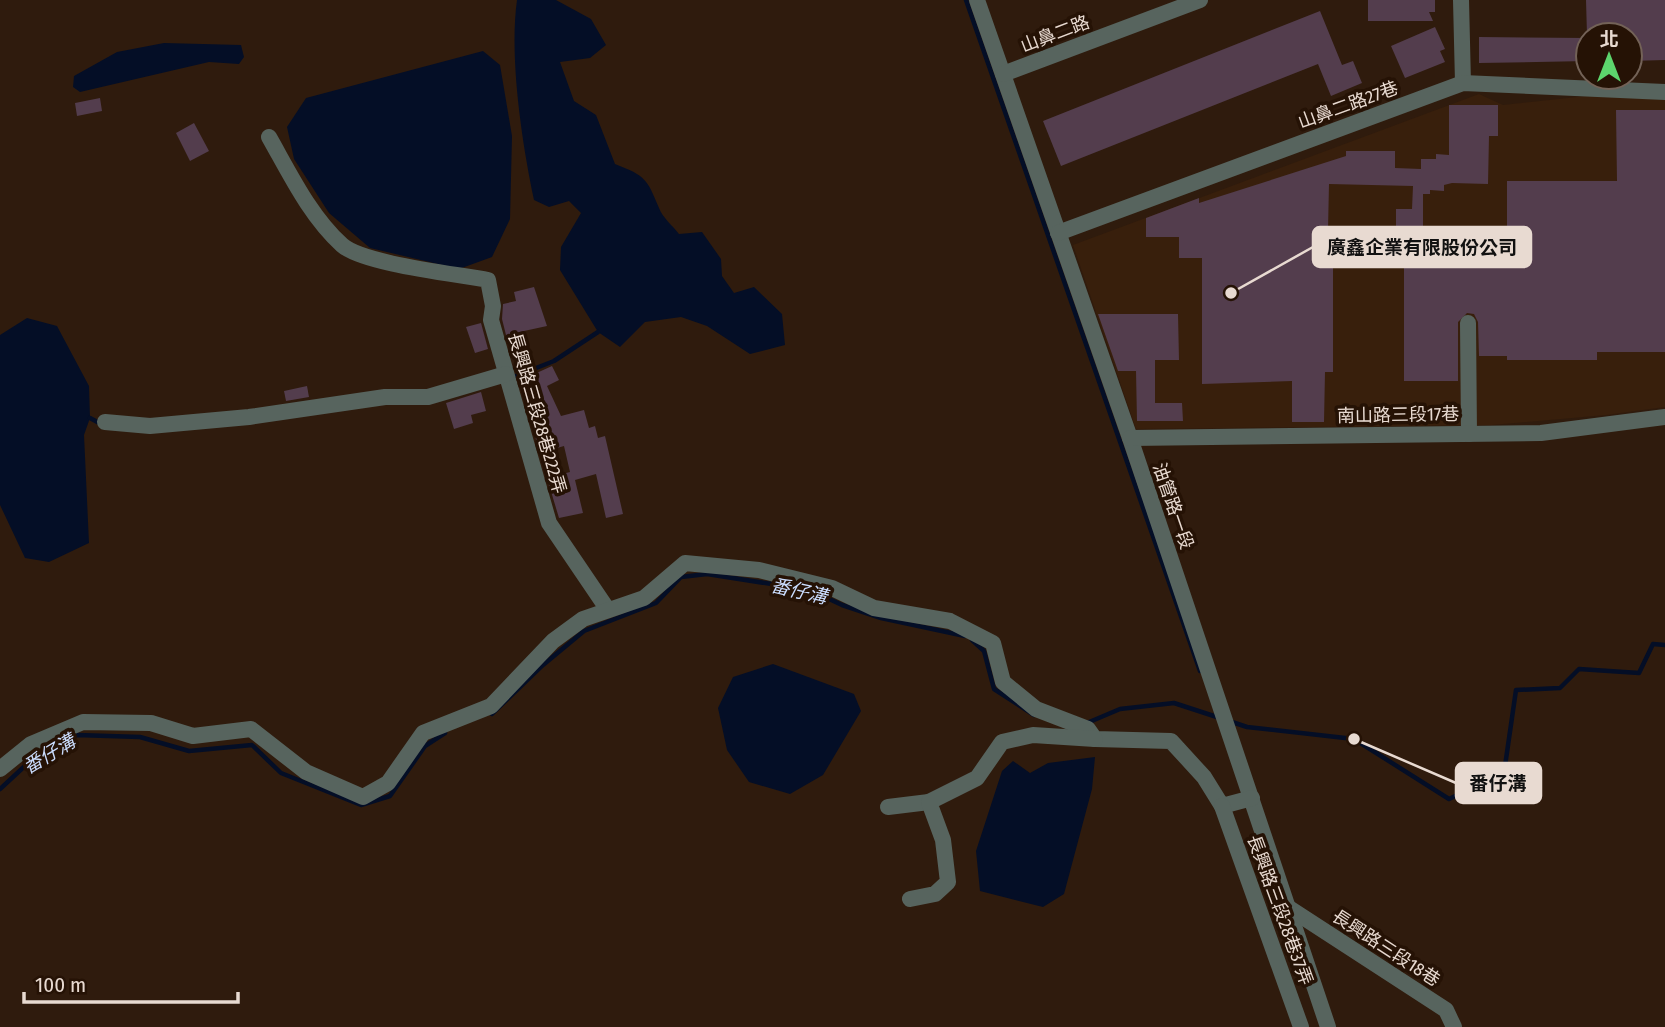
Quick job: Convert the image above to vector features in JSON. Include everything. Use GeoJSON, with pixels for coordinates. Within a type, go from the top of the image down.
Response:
{"type":"FeatureCollection","features":[{"type":"Feature","properties":{"kind":"street","name":"油管路一段"},"geometry":{"type":"LineString","coordinates":[[977,0],[1130,438],[1328,1027]]}},
{"type":"Feature","properties":{"kind":"street","name":"山鼻二路"},"geometry":{"type":"LineString","coordinates":[[1003,74],[1200,0]]}},
{"type":"Feature","properties":{"kind":"street"},"geometry":{"type":"LineString","coordinates":[[1461,0],[1463,83]]}},
{"type":"Feature","properties":{"kind":"street","name":"山鼻二路27巷"},"geometry":{"type":"LineString","coordinates":[[1058,233],[1463,83],[1665,92]]}},
{"type":"Feature","properties":{"kind":"street","name":"長興路三段28巷222弄"},"geometry":{"type":"LineString","coordinates":[[269,137],[302,197],[343,246],[368,257],[488,280],[494,306],[491,320],[549,523],[608,610]]}},
{"type":"Feature","properties":{"kind":"street"},"geometry":{"type":"LineString","coordinates":[[1468,323],[1469,434]]}},
{"type":"Feature","properties":{"kind":"street"},"geometry":{"type":"LineString","coordinates":[[105,422],[150,426],[249,417],[385,397],[428,397],[506,374]]}},
{"type":"Feature","properties":{"kind":"street","name":"南山路三段17巷"},"geometry":{"type":"LineString","coordinates":[[1130,438],[1541,433],[1665,417]]}},
{"type":"Feature","properties":{"kind":"street"},"geometry":{"type":"LineString","coordinates":[[0,769],[31,744],[83,722],[151,723],[193,736],[251,729],[306,772],[363,797],[388,783],[423,733],[491,706],[553,641],[583,619],[644,598],[685,564],[759,570],[832,587],[874,608],[950,621],[992,643],[1003,682],[1036,709],[1088,729],[1095,738]]}},
{"type":"Feature","properties":{"kind":"street","name":"長興路三段28巷37弄"},"geometry":{"type":"LineString","coordinates":[[929,802],[976,778],[1002,742],[1033,735],[1171,741],[1204,777],[1222,806],[1301,1027]]}},
{"type":"Feature","properties":{"kind":"street"},"geometry":{"type":"LineString","coordinates":[[1222,806],[1252,798]]}},
{"type":"Feature","properties":{"kind":"street"},"geometry":{"type":"LineString","coordinates":[[888,807],[929,802],[943,840],[948,882],[935,894],[910,899]]}},
{"type":"Feature","properties":{"kind":"street","name":"長興路三段18巷"},"geometry":{"type":"LineString","coordinates":[[1289,908],[1446,1010],[1454,1027]]}},
{"type":"Feature","properties":{"kind":"shaded area"},"geometry":{"type":"Polygon","coordinates":[[[1479,94],[1503,105],[1605,94],[1665,100],[1665,407],[1492,425],[1136,429],[1073,245],[1479,94]]]}},
{"type":"Feature","properties":{"kind":"water"},"geometry":{"type":"Polygon","coordinates":[[[517,0],[556,0],[591,19],[606,45],[590,58],[560,62],[574,101],[596,115],[615,164],[644,180],[663,215],[679,234],[702,232],[721,259],[722,276],[734,293],[754,287],[782,314],[785,345],[750,354],[707,326],[681,317],[645,322],[620,347],[598,332],[560,270],[561,247],[581,213],[569,201],[549,207],[534,200],[521,127],[516,73],[517,0]]]}},
{"type":"Feature","properties":{"kind":"water"},"geometry":{"type":"Polygon","coordinates":[[[164,43],[241,45],[244,57],[239,64],[209,62],[80,92],[73,87],[74,76],[117,52],[164,43]]]}},
{"type":"Feature","properties":{"kind":"water"},"geometry":{"type":"Polygon","coordinates":[[[483,51],[500,65],[512,136],[510,219],[492,257],[459,269],[370,248],[329,213],[294,159],[287,127],[306,98],[483,51]]]}},
{"type":"Feature","properties":{"kind":"water"},"geometry":{"type":"Polygon","coordinates":[[[27,318],[57,326],[89,386],[90,418],[84,435],[89,543],[49,562],[25,558],[0,505],[0,335],[27,318]]]}},
{"type":"Feature","properties":{"kind":"water"},"geometry":{"type":"Polygon","coordinates":[[[773,664],[854,694],[861,711],[823,775],[790,794],[749,782],[727,750],[718,708],[733,677],[773,664]]]}},
{"type":"Feature","properties":{"kind":"water"},"geometry":{"type":"Polygon","coordinates":[[[1095,757],[1092,789],[1064,894],[1043,907],[980,891],[976,851],[1002,771],[1013,761],[1030,773],[1048,763],[1095,757]]]}},
{"type":"Feature","properties":{"kind":"building"},"geometry":{"type":"Polygon","coordinates":[[[1368,0],[1435,0],[1435,12],[1429,12],[1433,21],[1368,21],[1368,0]]]}},
{"type":"Feature","properties":{"kind":"building"},"geometry":{"type":"Polygon","coordinates":[[[1586,0],[1665,0],[1665,60],[1644,61],[1644,21],[1587,21],[1586,0]]]}},
{"type":"Feature","properties":{"kind":"building"},"geometry":{"type":"Polygon","coordinates":[[[1320,11],[1342,65],[1353,61],[1362,83],[1331,96],[1318,64],[1061,166],[1043,121],[1320,11]]]}},
{"type":"Feature","properties":{"kind":"building"},"geometry":{"type":"Polygon","coordinates":[[[1435,27],[1445,49],[1440,51],[1445,62],[1405,78],[1391,46],[1435,27]]]}},
{"type":"Feature","properties":{"kind":"building"},"geometry":{"type":"Polygon","coordinates":[[[1479,37],[1574,38],[1574,61],[1479,63],[1479,37]]]}},
{"type":"Feature","properties":{"kind":"building"},"geometry":{"type":"Polygon","coordinates":[[[100,98],[102,111],[77,116],[75,103],[100,98]]]}},
{"type":"Feature","properties":{"kind":"building"},"geometry":{"type":"Polygon","coordinates":[[[1449,105],[1498,105],[1498,136],[1489,136],[1488,184],[1452,183],[1444,185],[1444,191],[1430,190],[1430,194],[1423,194],[1423,231],[1445,231],[1445,235],[1453,236],[1507,236],[1507,181],[1617,181],[1616,110],[1665,110],[1665,352],[1597,352],[1597,360],[1507,360],[1507,356],[1479,356],[1478,322],[1474,314],[1467,313],[1458,322],[1458,381],[1404,381],[1404,261],[1396,261],[1396,209],[1412,209],[1413,186],[1329,184],[1328,230],[1333,237],[1333,372],[1325,372],[1324,422],[1292,422],[1292,381],[1202,384],[1202,258],[1179,258],[1179,237],[1146,237],[1146,218],[1199,198],[1199,203],[1346,156],[1346,151],[1395,151],[1395,168],[1421,169],[1421,159],[1436,159],[1436,154],[1449,155],[1449,105]]]}},
{"type":"Feature","properties":{"kind":"building"},"geometry":{"type":"Polygon","coordinates":[[[194,123],[209,151],[190,161],[176,133],[194,123]]]}},
{"type":"Feature","properties":{"kind":"building"},"geometry":{"type":"Polygon","coordinates":[[[534,287],[547,326],[506,335],[502,319],[503,304],[516,301],[514,292],[534,287]]]}},
{"type":"Feature","properties":{"kind":"building"},"geometry":{"type":"Polygon","coordinates":[[[1098,314],[1178,314],[1179,360],[1155,360],[1155,403],[1182,403],[1183,421],[1137,421],[1136,371],[1118,371],[1098,314]]]}},
{"type":"Feature","properties":{"kind":"building"},"geometry":{"type":"Polygon","coordinates":[[[481,323],[488,349],[475,353],[466,327],[481,323]]]}},
{"type":"Feature","properties":{"kind":"building"},"geometry":{"type":"Polygon","coordinates":[[[552,366],[559,380],[547,386],[561,416],[584,410],[589,428],[595,426],[598,438],[605,436],[623,514],[606,518],[596,474],[575,480],[583,513],[559,518],[547,478],[570,472],[564,446],[540,453],[519,381],[552,366]]]}},
{"type":"Feature","properties":{"kind":"building"},"geometry":{"type":"Polygon","coordinates":[[[307,386],[309,397],[286,401],[284,391],[307,386]]]}},
{"type":"Feature","properties":{"kind":"building"},"geometry":{"type":"Polygon","coordinates":[[[481,392],[486,411],[471,415],[473,423],[454,429],[446,403],[481,392]]]}},
{"type":"Feature","properties":{"kind":"waterway"},"geometry":{"type":"LineString","coordinates":[[966,0],[1200,671]]}},
{"type":"Feature","properties":{"kind":"waterway"},"geometry":{"type":"LineString","coordinates":[[513,377],[554,361],[598,332]]}},
{"type":"Feature","properties":{"kind":"waterway"},"geometry":{"type":"LineString","coordinates":[[90,418],[101,424]]}},
{"type":"Feature","properties":{"kind":"waterway","name":"番仔溝"},"geometry":{"type":"LineString","coordinates":[[492,714],[543,665],[584,631],[656,603],[681,577],[707,574],[810,590],[842,605],[881,618],[965,636]]}},
{"type":"Feature","properties":{"kind":"waterway","name":"番仔溝"},"geometry":{"type":"LineString","coordinates":[[972,640],[984,651],[994,689],[1034,715]]}},
{"type":"Feature","properties":{"kind":"waterway","name":"番仔溝"},"geometry":{"type":"LineString","coordinates":[[1229,721],[1247,727],[1354,739],[1449,799],[1504,773],[1516,690],[1560,688],[1579,669],[1639,673],[1653,644],[1665,645]]}},
{"type":"Feature","properties":{"kind":"waterway","name":"番仔溝"},"geometry":{"type":"LineString","coordinates":[[1087,723],[1120,709],[1174,703],[1220,718]]}},
{"type":"Feature","properties":{"kind":"waterway","name":"番仔溝"},"geometry":{"type":"LineString","coordinates":[[0,789],[27,764],[77,735],[140,737],[189,751],[252,745],[281,773],[361,805],[390,796],[425,746],[445,733]]}},
{"type":"Feature","properties":{"kind":"place","name":"廣鑫企業有限股份公司"},"geometry":{"type":"Point","coordinates":[1231,293]}},
{"type":"Feature","properties":{"kind":"place","name":"番仔溝"},"geometry":{"type":"Point","coordinates":[1354,739]}}]}
